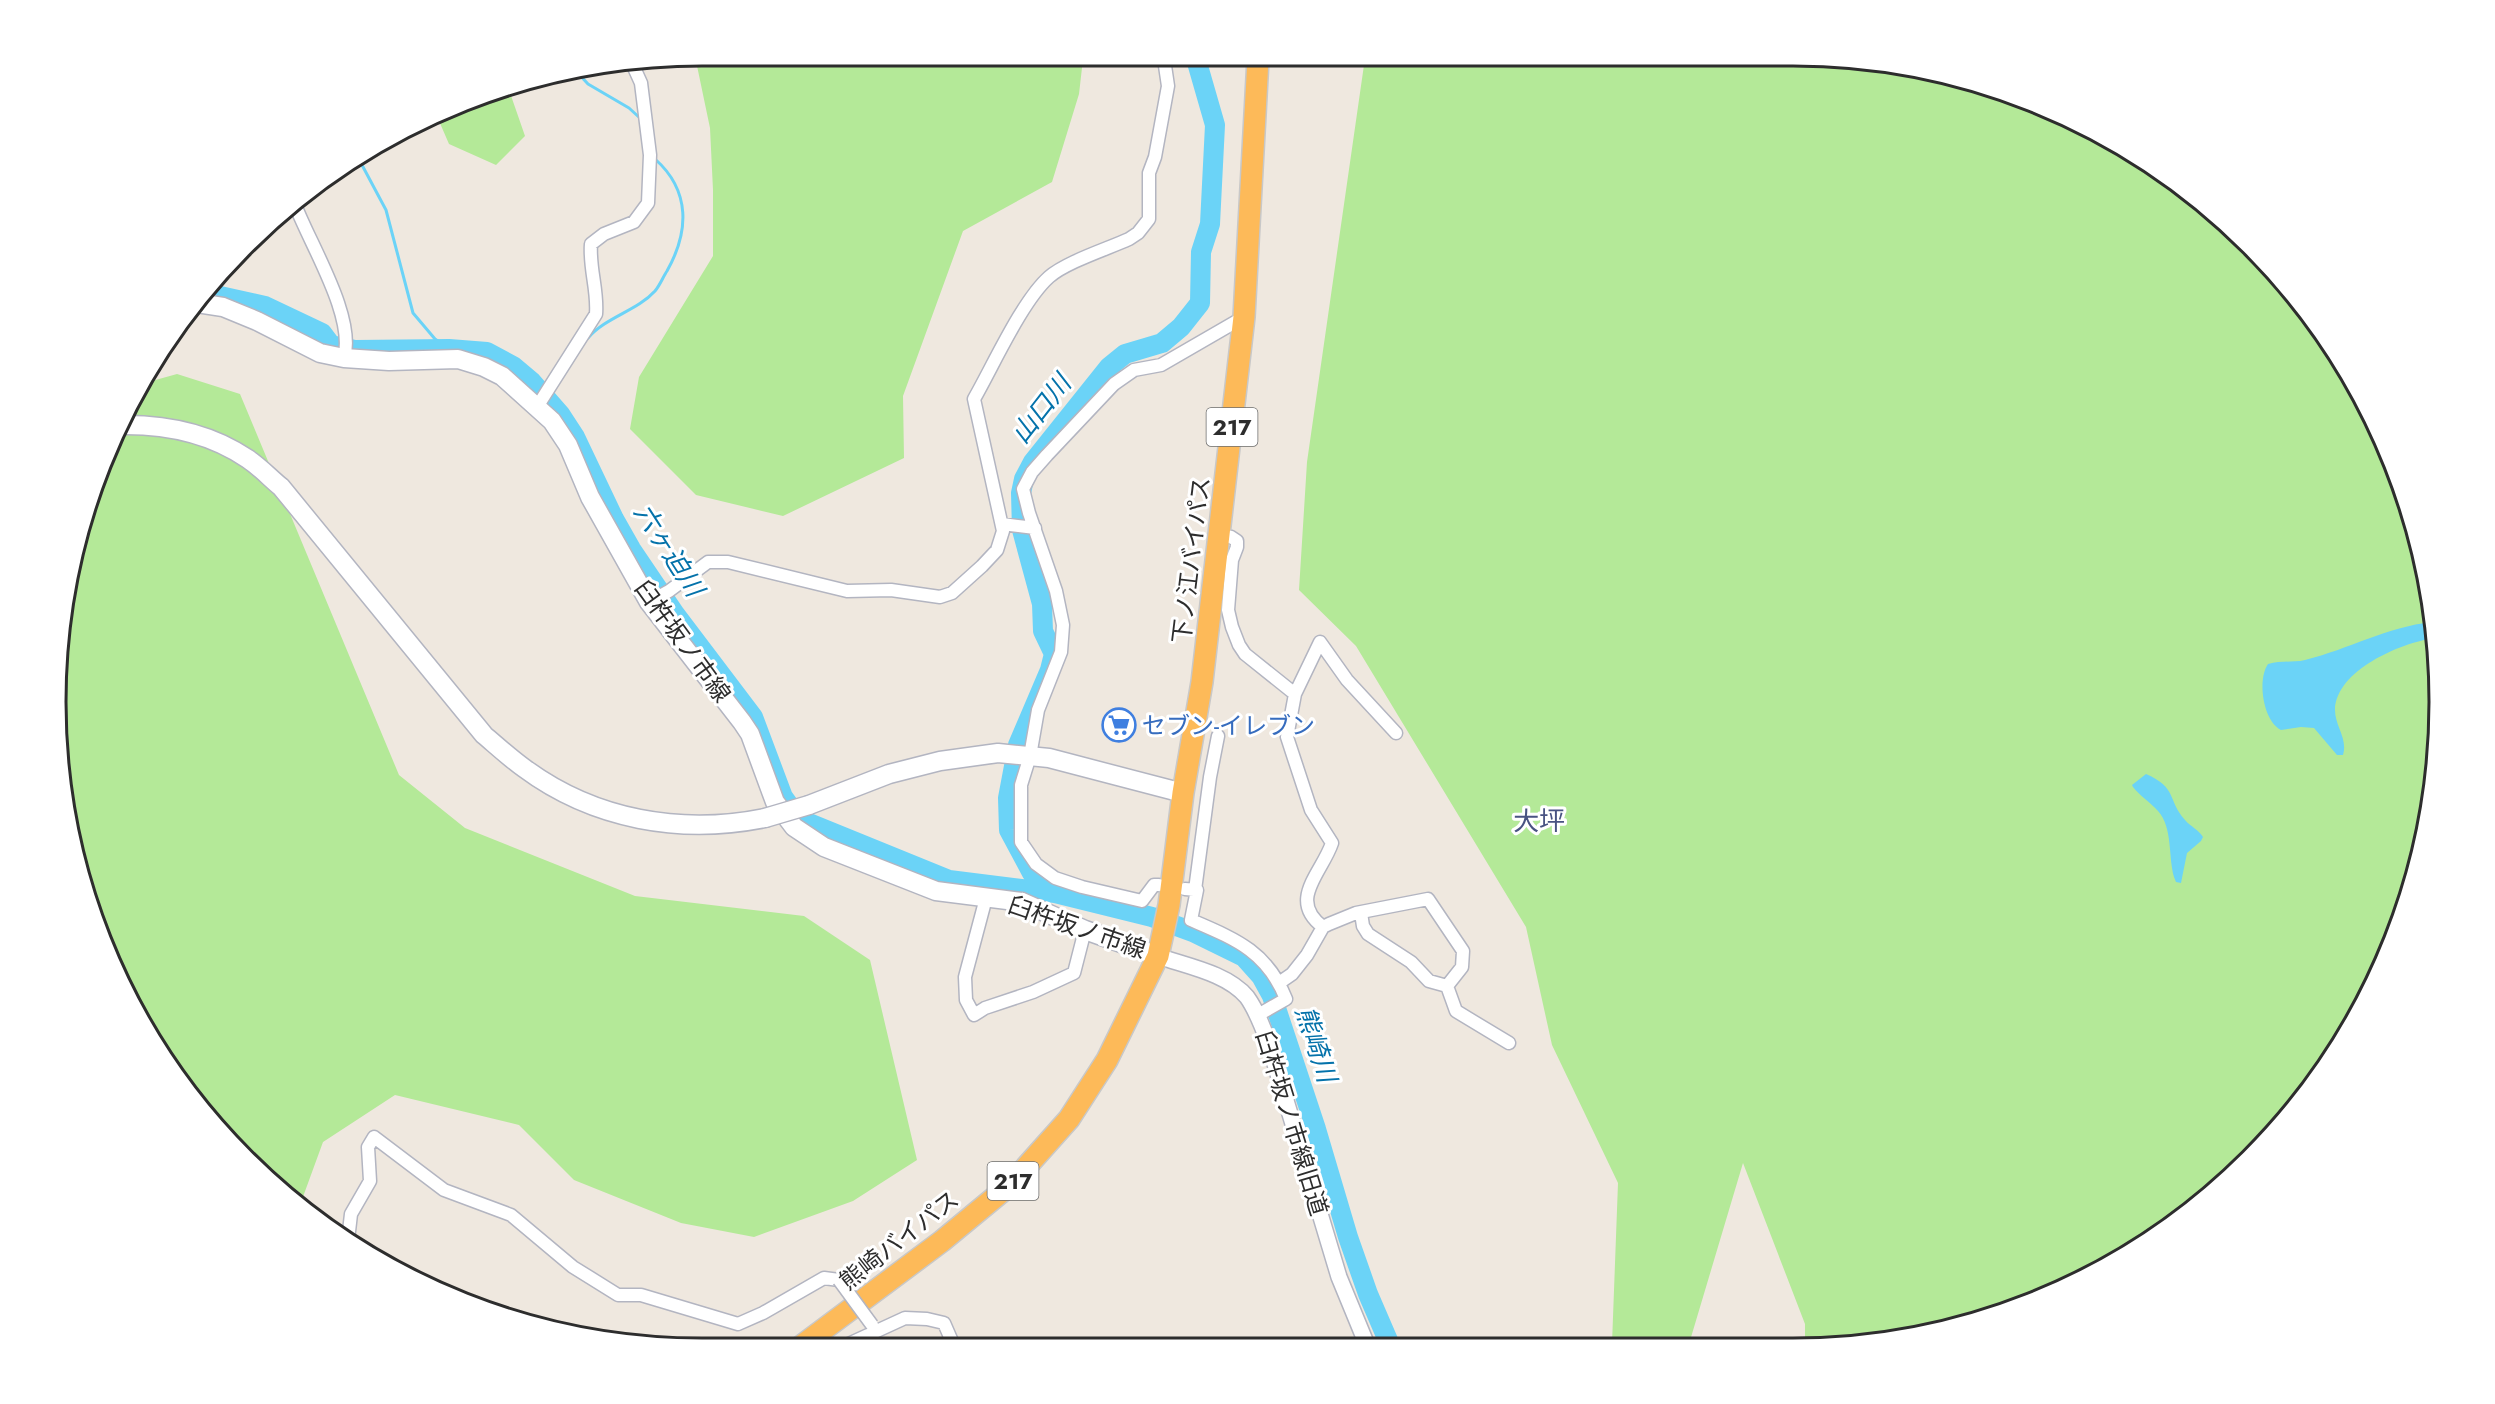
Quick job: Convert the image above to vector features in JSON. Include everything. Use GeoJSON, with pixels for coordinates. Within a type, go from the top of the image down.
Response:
{"type":"FeatureCollection","features":[{"type":"Feature","properties":{"kind":"highway","name":"下ノ江バイパス"},"geometry":{"type":"LineString","coordinates":[[1158,956],[1169,905],[1185,784],[1202,682],[1244,317],[1258,66]]}},
{"type":"Feature","properties":{"kind":"highway","name":"熊崎バイパス"},"geometry":{"type":"LineString","coordinates":[[812,1338],[942,1241],[1011,1184],[1069,1119],[1107,1060],[1158,956]]}},
{"type":"Feature","properties":{"kind":"main road","name":"臼杵坂ノ市線"},"geometry":{"type":"LineString","coordinates":[[206,305],[223,308],[257,321],[320,353],[346,352],[389,361],[458,359],[484,367],[502,376],[538,405],[568,445],[590,497],[653,600],[750,734],[775,802],[794,827],[824,847],[936,891],[1022,902],[1085,930],[1158,956]]}},
{"type":"Feature","properties":{"kind":"main road"},"geometry":{"type":"LineString","coordinates":[[130,425],[145,425],[205,436],[248,459],[281,486],[484,735],[525,769],[582,802],[632,819],[681,826],[734,824],[809,806],[889,774],[940,761],[1002,753],[1049,758],[1185,784]]}},
{"type":"Feature","properties":{"kind":"street"},"geometry":{"type":"LineString","coordinates":[[653,600],[708,562],[728,562],[847,591],[891,590],[940,597],[952,593],[997,550],[1004,525],[974,399],[1036,292],[1050,276],[1129,239],[1149,219],[1149,174],[1155,157],[1168,86],[1165,66]]}},
{"type":"Feature","properties":{"kind":"street"},"geometry":{"type":"LineString","coordinates":[[538,405],[596,314],[597,299],[590,257],[591,244],[604,234],[634,222],[648,203],[649,145],[641,83],[635,69]]}},
{"type":"Feature","properties":{"kind":"street"},"geometry":{"type":"LineString","coordinates":[[298,211],[331,284],[346,330],[346,352]]}},
{"type":"Feature","properties":{"kind":"street"},"geometry":{"type":"LineString","coordinates":[[1159,885],[1154,885],[1142,901],[1055,878],[1036,864],[1021,842],[1021,785],[1038,710],[1061,652],[1063,626],[1056,591],[1023,489],[1032,472],[1114,384],[1134,370],[1161,365],[1244,317]]}},
{"type":"Feature","properties":{"kind":"street"},"geometry":{"type":"LineString","coordinates":[[1004,525],[1034,528]]}},
{"type":"Feature","properties":{"kind":"street"},"geometry":{"type":"LineString","coordinates":[[1219,535],[1231,537],[1237,541],[1232,560],[1228,610],[1239,645],[1258,665],[1295,694]]}},
{"type":"Feature","properties":{"kind":"street"},"geometry":{"type":"LineString","coordinates":[[1323,927],[1310,915],[1308,897],[1311,881],[1332,843],[1311,810],[1287,737],[1295,694],[1320,642],[1347,680],[1396,733]]}},
{"type":"Feature","properties":{"kind":"street"},"geometry":{"type":"LineString","coordinates":[[1218,736],[1201,840],[1190,890],[1197,890],[1191,920],[1247,946],[1261,958],[1280,983],[1286,999],[1261,1013]]}},
{"type":"Feature","properties":{"kind":"street"},"geometry":{"type":"LineString","coordinates":[[1185,784],[1210,777]]}},
{"type":"Feature","properties":{"kind":"street"},"geometry":{"type":"LineString","coordinates":[[1178,838],[1201,840]]}},
{"type":"Feature","properties":{"kind":"street"},"geometry":{"type":"LineString","coordinates":[[986,898],[965,977],[966,1000],[974,1016],[985,1008],[1033,992],[1074,973],[1085,930]]}},
{"type":"Feature","properties":{"kind":"street"},"geometry":{"type":"LineString","coordinates":[[1280,983],[1292,974],[1307,955],[1323,927],[1344,917],[1428,899],[1463,951],[1462,967],[1447,986]]}},
{"type":"Feature","properties":{"kind":"street"},"geometry":{"type":"LineString","coordinates":[[1361,913],[1363,926],[1368,934],[1411,962],[1429,981],[1447,986]]}},
{"type":"Feature","properties":{"kind":"street","name":"臼杵坂ノ市線旧道"},"geometry":{"type":"LineString","coordinates":[[1158,956],[1223,979],[1245,995],[1261,1013],[1339,1277],[1364,1338]]}},
{"type":"Feature","properties":{"kind":"street"},"geometry":{"type":"LineString","coordinates":[[1447,986],[1456,1011],[1509,1043]]}},
{"type":"Feature","properties":{"kind":"street"},"geometry":{"type":"LineString","coordinates":[[349,1231],[351,1214],[370,1181],[368,1147],[374,1137],[444,1190],[511,1215],[573,1267],[618,1295],[641,1295],[738,1324],[763,1313],[824,1278],[839,1280],[874,1328]]}},
{"type":"Feature","properties":{"kind":"street"},"geometry":{"type":"LineString","coordinates":[[857,1338],[874,1328],[905,1318],[927,1319],[944,1323],[951,1338]]}},
{"type":"Feature","properties":{"kind":"green space"},"geometry":{"type":"Polygon","coordinates":[[[697,66],[1082,66],[1079,94],[1052,182],[963,231],[903,396],[904,458],[783,516],[696,495],[630,429],[639,377],[713,256],[710,128],[697,66]]]}},
{"type":"Feature","properties":{"kind":"green space"},"geometry":{"type":"Polygon","coordinates":[[[1364,66],[1835,67],[1917,78],[1958,88],[2036,114],[2111,151],[2146,173],[2180,197],[2243,252],[2298,315],[2322,349],[2344,384],[2381,459],[2407,537],[2417,578],[2428,660],[2429,702],[2428,744],[2417,826],[2407,867],[2381,945],[2344,1020],[2322,1055],[2298,1089],[2243,1152],[2180,1207],[2111,1253],[2074,1272],[2036,1290],[1958,1316],[1876,1333],[1805,1338],[1805,1324],[1743,1163],[1691,1338],[1612,1338],[1618,1183],[1552,1045],[1526,927],[1356,646],[1299,590],[1307,462],[1364,66]]]}},
{"type":"Feature","properties":{"kind":"green space"},"geometry":{"type":"Polygon","coordinates":[[[511,96],[525,136],[496,165],[449,144],[440,123],[511,96]]]}},
{"type":"Feature","properties":{"kind":"green space"},"geometry":{"type":"Polygon","coordinates":[[[177,374],[240,394],[399,775],[465,828],[635,896],[804,916],[870,960],[917,1160],[853,1201],[754,1237],[681,1223],[574,1180],[519,1125],[395,1095],[323,1142],[303,1197],[252,1152],[197,1089],[151,1020],[132,983],[114,945],[100,906],[78,826],[71,785],[67,744],[67,660],[78,578],[88,537],[114,459],[153,381],[177,374]]]}},
{"type":"Feature","properties":{"kind":"water"},"geometry":{"type":"Polygon","coordinates":[[[2424,623],[2426,640],[2388,652],[2372,661],[2346,683],[2338,696],[2335,710],[2344,743],[2343,755],[2337,755],[2314,728],[2281,730],[2270,718],[2263,690],[2263,680],[2268,664],[2305,660],[2399,628],[2424,623]]]}},
{"type":"Feature","properties":{"kind":"water"},"geometry":{"type":"Polygon","coordinates":[[[2146,774],[2168,789],[2179,813],[2203,837],[2187,853],[2181,883],[2176,882],[2174,877],[2168,834],[2163,818],[2132,785],[2146,774]]]}},
{"type":"Feature","properties":{"kind":"waterway","name":"山口川"},"geometry":{"type":"LineString","coordinates":[[1055,893],[1048,890],[1032,873],[1009,830],[1008,798],[1018,745],[1050,670],[1054,654],[1043,631],[1042,604],[1022,530],[1021,493],[1024,479],[1033,462],[1109,367],[1125,354],[1162,343],[1181,327],[1200,303],[1201,252],[1210,224],[1215,125],[1198,66]]}},
{"type":"Feature","properties":{"kind":"waterway"},"geometry":{"type":"LineString","coordinates":[[582,77],[588,84],[629,108],[641,119]]}},
{"type":"Feature","properties":{"kind":"waterway"},"geometry":{"type":"LineString","coordinates":[[588,338],[595,331],[648,298],[655,291],[674,256],[679,242],[683,212],[675,185],[667,171],[655,159]]}},
{"type":"Feature","properties":{"kind":"waterway"},"geometry":{"type":"LineString","coordinates":[[362,165],[386,210],[413,313],[435,339],[449,349]]}},
{"type":"Feature","properties":{"kind":"waterway","name":"六ヶ迫川"},"geometry":{"type":"LineString","coordinates":[[213,296],[265,306],[322,333],[331,345],[355,350],[449,349],[487,352],[513,366],[532,382],[560,414],[575,437],[631,549],[675,614],[753,717],[783,797],[799,819],[949,880],[1055,893],[1152,917],[1193,932],[1244,957],[1261,976],[1272,996],[1316,1129],[1348,1237],[1368,1294],[1387,1338]]}},
{"type":"Feature","properties":{"kind":"place","name":"セブン-イレブン"},"geometry":{"type":"Point","coordinates":[1119,725]}},
{"type":"Feature","properties":{"kind":"district","name":"大坪"},"geometry":{"type":"Point","coordinates":[1539,821]}},
{"type":"Feature","properties":{"kind":"water label","name":"熊崎川"},"geometry":{"type":"Point","coordinates":[1316,1044]}}]}
